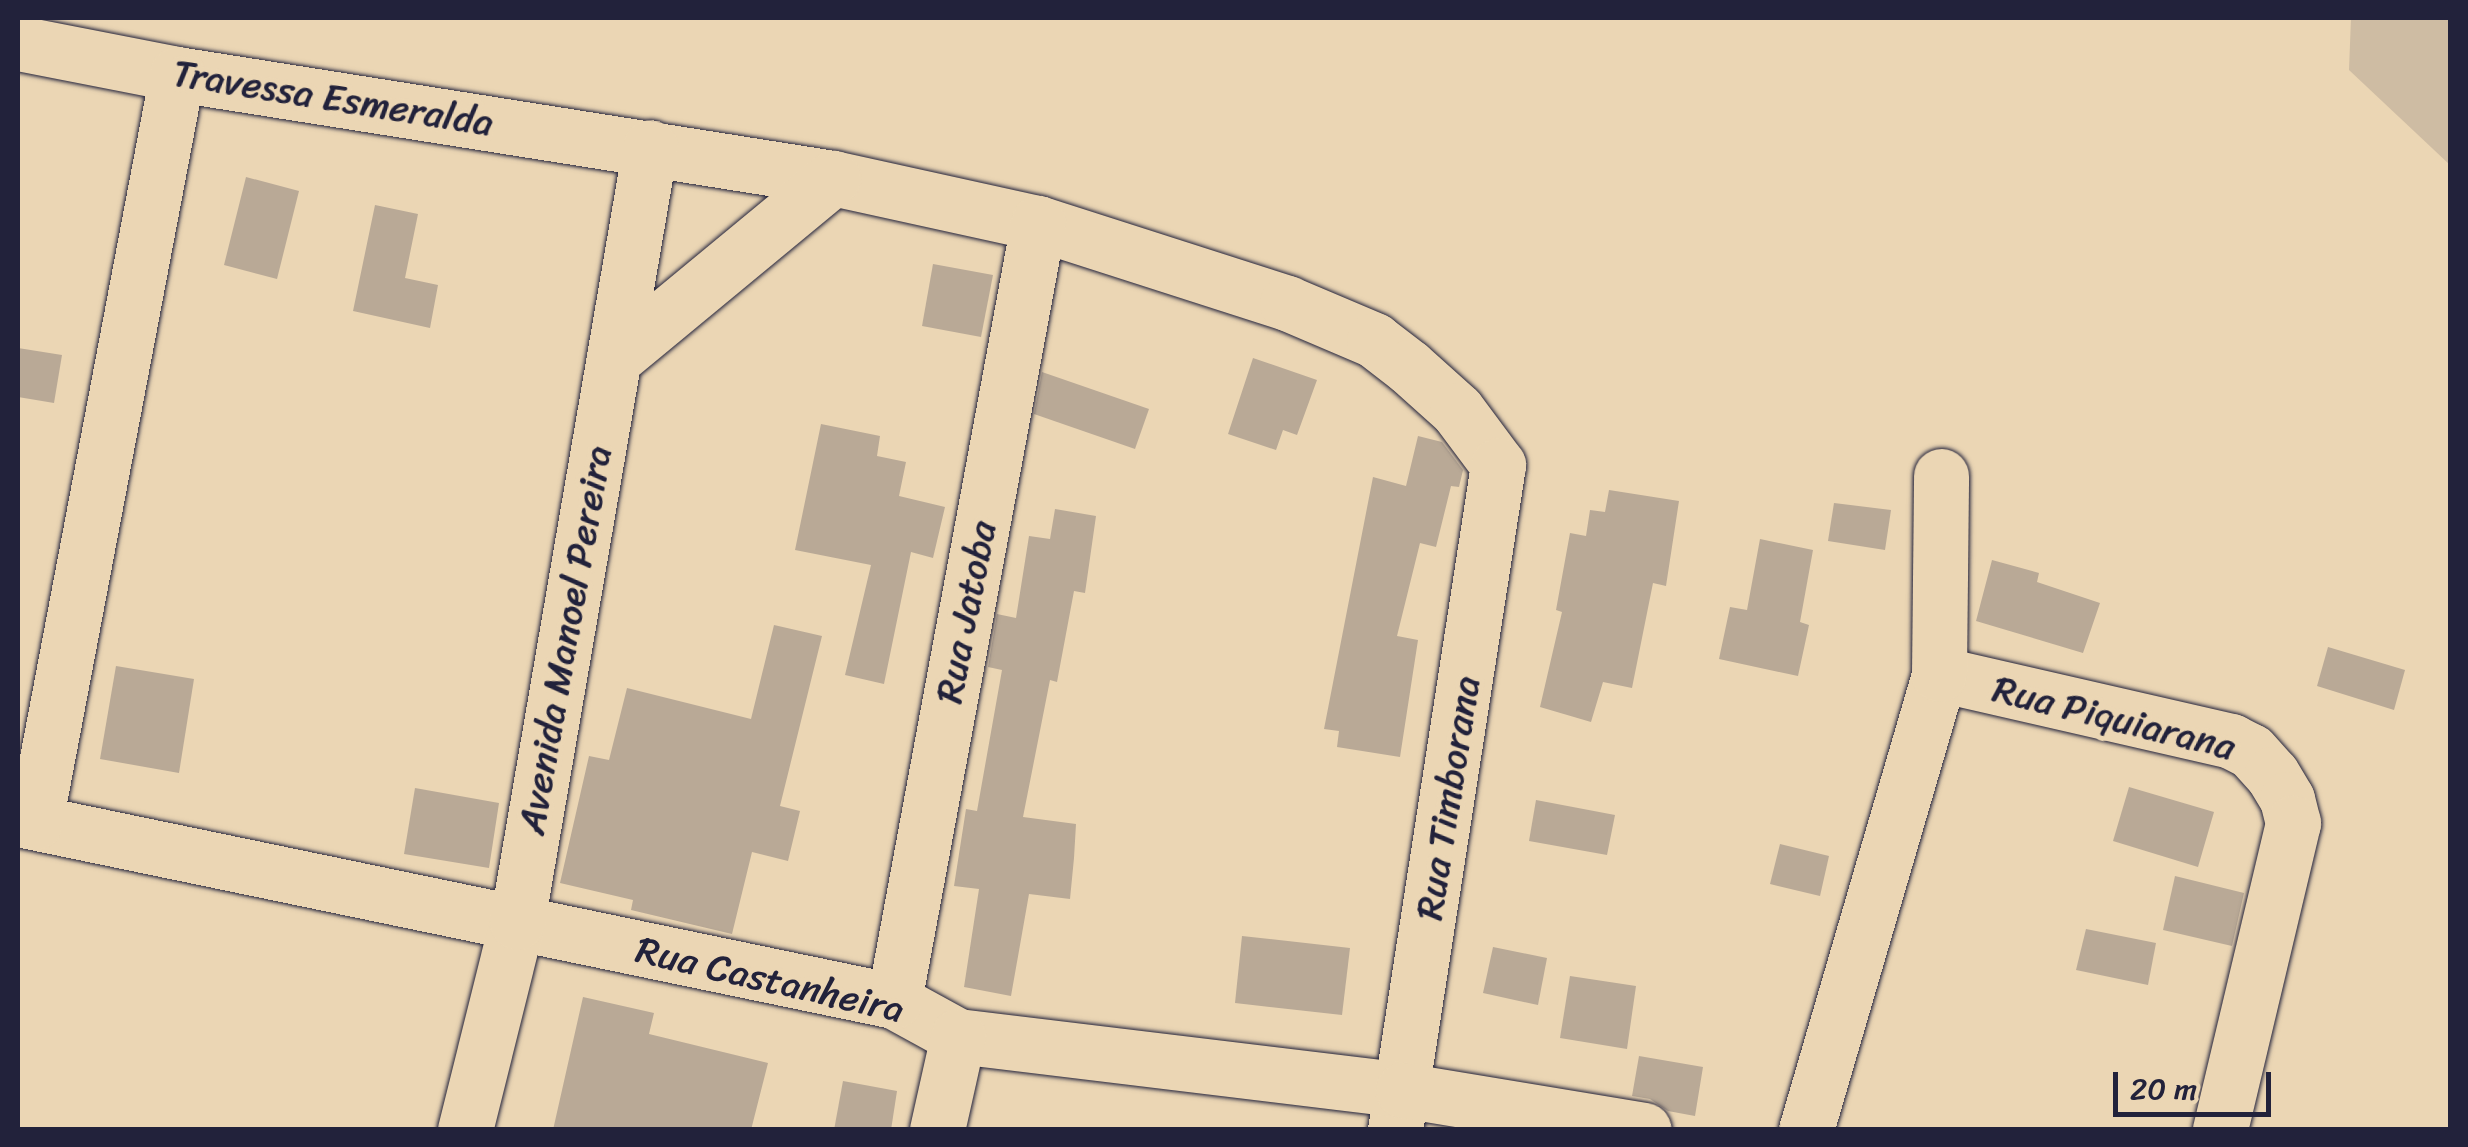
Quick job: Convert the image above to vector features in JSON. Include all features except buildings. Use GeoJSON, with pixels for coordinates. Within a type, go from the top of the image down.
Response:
{"type":"FeatureCollection","features":[{"type":"Feature","properties":{"kind":"street","name":"Travessa Esmeralda"},"geometry":{"type":"LineString","coordinates":[[18,43],[177,74],[834,178],[1038,223],[1287,303],[1374,340],[1457,410],[1498,465]]}},
{"type":"Feature","properties":{"kind":"street"},"geometry":{"type":"LineString","coordinates":[[26,820],[177,74]]}},
{"type":"Feature","properties":{"kind":"street","name":"Avenida Manoel Pereira"},"geometry":{"type":"LineString","coordinates":[[465,1130],[516,922],[650,147]]}},
{"type":"Feature","properties":{"kind":"street"},"geometry":{"type":"LineString","coordinates":[[614,359],[834,178]]}},
{"type":"Feature","properties":{"kind":"street","name":"Rua Jatoba"},"geometry":{"type":"LineString","coordinates":[[894,1001],[1038,223]]}},
{"type":"Feature","properties":{"kind":"street","name":"Rua Timborana"},"geometry":{"type":"LineString","coordinates":[[1399,1110],[1498,465]]}},
{"type":"Feature","properties":{"kind":"street"},"geometry":{"type":"LineString","coordinates":[[1806,1130],[1939,674],[1941,476]]}},
{"type":"Feature","properties":{"kind":"street","name":"Rua Piquiarana"},"geometry":{"type":"LineString","coordinates":[[1939,674],[2231,741],[2251,751],[2272,774],[2287,799],[2293,823],[2220,1130]]}},
{"type":"Feature","properties":{"kind":"street","name":"Rua Castanheira"},"geometry":{"type":"LineString","coordinates":[[26,820],[894,1001],[958,1036],[1399,1110],[1644,1130]]}},
{"type":"Feature","properties":{"kind":"street"},"geometry":{"type":"LineString","coordinates":[[937,1130],[958,1036]]}},
{"type":"Feature","properties":{"kind":"shaded area"},"geometry":{"type":"Polygon","coordinates":[[[2351,18],[2450,18],[2450,165],[2349,70],[2351,18]]]}}]}
